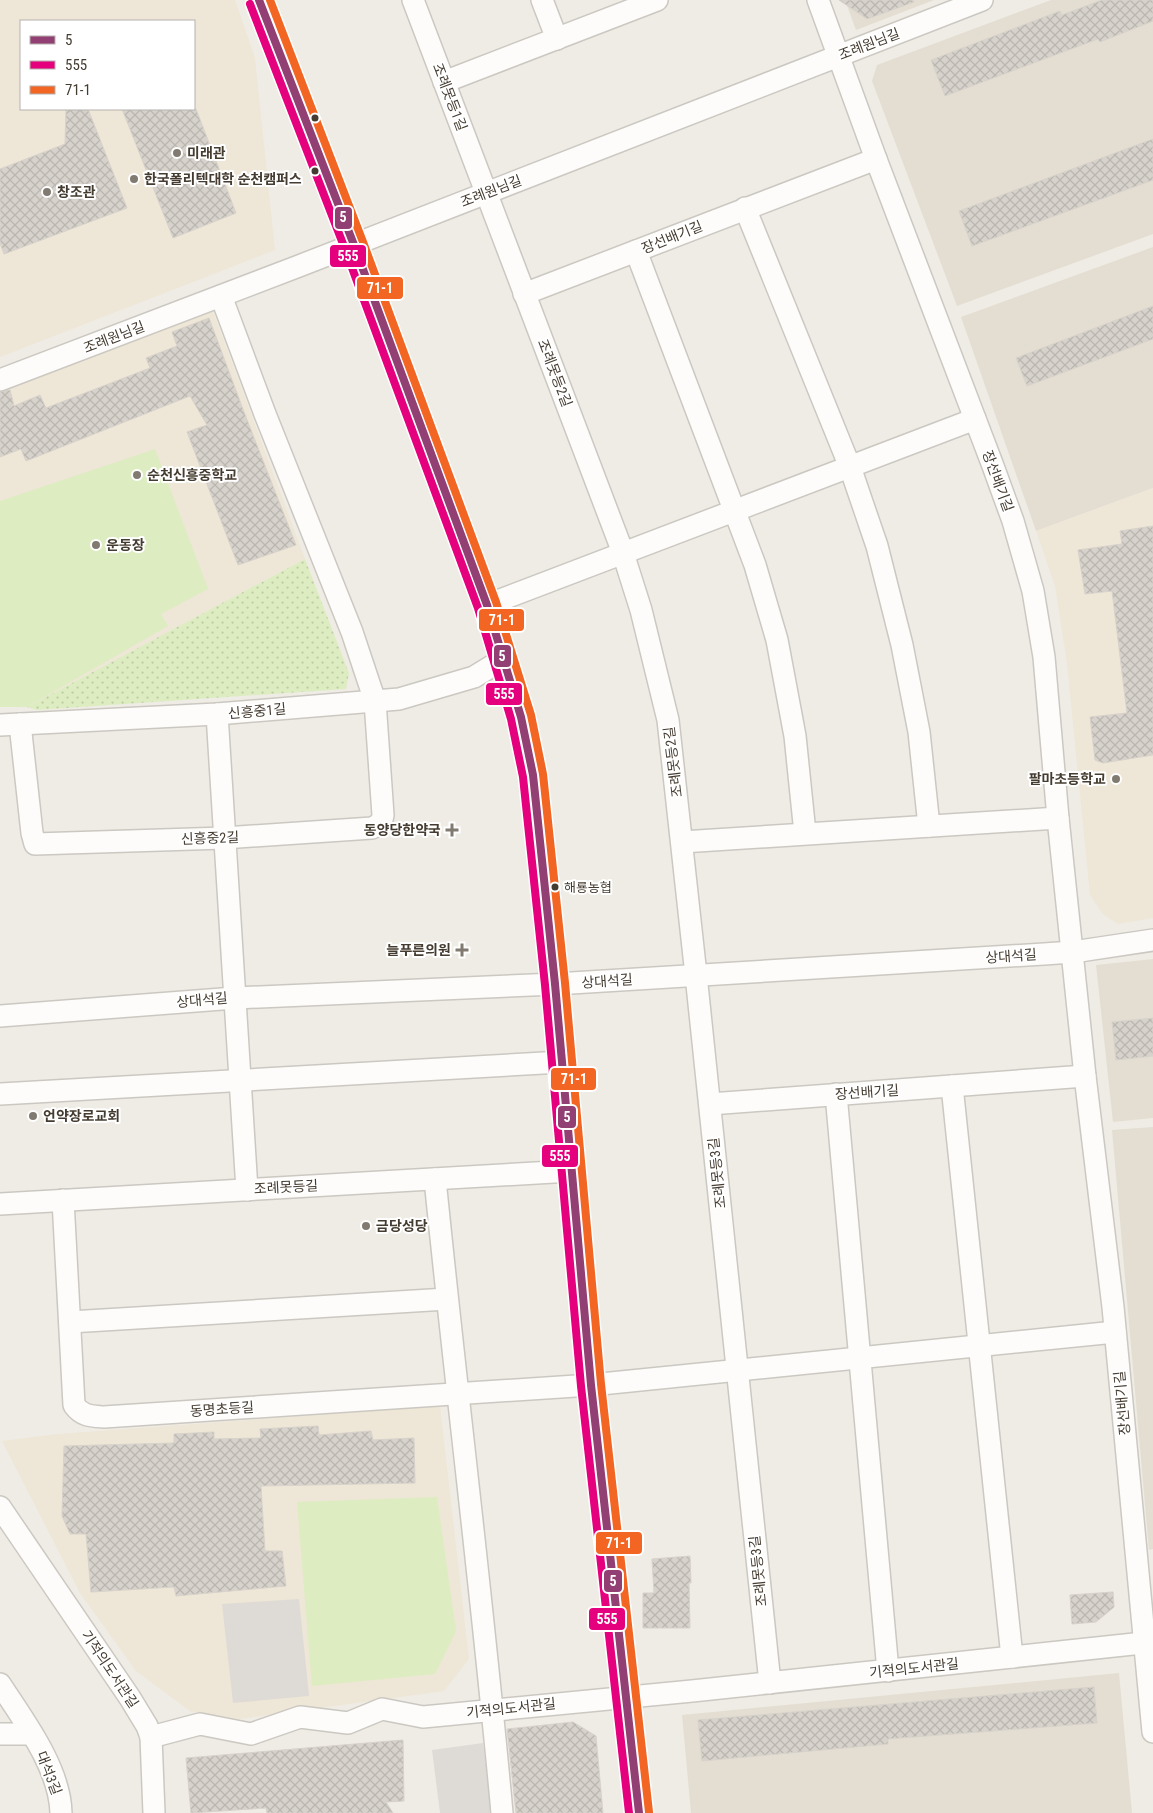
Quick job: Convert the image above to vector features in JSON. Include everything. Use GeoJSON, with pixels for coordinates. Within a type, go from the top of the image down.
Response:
{"type":"FeatureCollection","features":[{"type":"Feature","properties":{"kind":"street"},"geometry":{"type":"LineString","coordinates":[[258,0],[354,245],[488,605],[521,717],[532,775],[555,984],[591,1385],[639,1813]]}},
{"type":"Feature","properties":{"kind":"street","name":"조례못등1길"},"geometry":{"type":"LineString","coordinates":[[413,0],[486,193]]}},
{"type":"Feature","properties":{"kind":"street"},"geometry":{"type":"LineString","coordinates":[[542,0],[557,39]]}},
{"type":"Feature","properties":{"kind":"street"},"geometry":{"type":"LineString","coordinates":[[444,82],[657,0]]}},
{"type":"Feature","properties":{"kind":"street","name":"장선배기길"},"geometry":{"type":"LineString","coordinates":[[818,0],[1013,521],[1033,591],[1044,657],[1058,818],[1085,1076],[1149,1643],[1153,1732]]}},
{"type":"Feature","properties":{"kind":"street","name":"조례원님길"},"geometry":{"type":"LineString","coordinates":[[0,380],[354,245],[982,0]]}},
{"type":"Feature","properties":{"kind":"street","name":"장선배기길"},"geometry":{"type":"LineString","coordinates":[[524,294],[876,159]]}},
{"type":"Feature","properties":{"kind":"street","name":"조례못등2길"},"geometry":{"type":"LineString","coordinates":[[486,193],[623,554],[642,610],[668,720],[696,975]]}},
{"type":"Feature","properties":{"kind":"street"},"geometry":{"type":"LineString","coordinates":[[745,208],[850,467],[877,546],[902,645],[919,732],[929,826]]}},
{"type":"Feature","properties":{"kind":"street"},"geometry":{"type":"LineString","coordinates":[[636,251],[755,566],[777,640],[795,736],[805,834]]}},
{"type":"Feature","properties":{"kind":"street"},"geometry":{"type":"LineString","coordinates":[[220,296],[352,632],[375,701]]}},
{"type":"Feature","properties":{"kind":"street"},"geometry":{"type":"LineString","coordinates":[[488,605],[975,419]]}},
{"type":"Feature","properties":{"kind":"street","name":"신흥중1길"},"geometry":{"type":"LineString","coordinates":[[10,725],[217,714],[400,699],[474,677],[505,658]]}},
{"type":"Feature","properties":{"kind":"street","name":"신흥중2길"},"geometry":{"type":"LineString","coordinates":[[10,725],[35,844],[224,838],[372,828],[379,825],[384,815],[375,701]]}},
{"type":"Feature","properties":{"kind":"street"},"geometry":{"type":"LineString","coordinates":[[217,714],[246,1190]]}},
{"type":"Feature","properties":{"kind":"street"},"geometry":{"type":"LineString","coordinates":[[682,842],[1058,818]]}},
{"type":"Feature","properties":{"kind":"street","name":"상대석길"},"geometry":{"type":"LineString","coordinates":[[0,1016],[235,998],[555,984],[1073,952],[1153,940]]}},
{"type":"Feature","properties":{"kind":"street","name":"조례못등3길"},"geometry":{"type":"LineString","coordinates":[[696,975],[770,1683]]}},
{"type":"Feature","properties":{"kind":"street"},"geometry":{"type":"LineString","coordinates":[[0,1094],[561,1062]]}},
{"type":"Feature","properties":{"kind":"street","name":"장선배기길"},"geometry":{"type":"LineString","coordinates":[[710,1104],[1085,1076]]}},
{"type":"Feature","properties":{"kind":"street"},"geometry":{"type":"LineString","coordinates":[[952,1086],[1012,1657]]}},
{"type":"Feature","properties":{"kind":"street"},"geometry":{"type":"LineString","coordinates":[[836,1094],[888,1671]]}},
{"type":"Feature","properties":{"kind":"street","name":"조례못등길"},"geometry":{"type":"LineString","coordinates":[[0,1204],[571,1171]]}},
{"type":"Feature","properties":{"kind":"street"},"geometry":{"type":"LineString","coordinates":[[435,1179],[502,1813]]}},
{"type":"Feature","properties":{"kind":"street","name":"동명초등길"},"geometry":{"type":"LineString","coordinates":[[64,1200],[74,1404],[79,1412],[88,1416],[104,1417],[591,1385]]}},
{"type":"Feature","properties":{"kind":"street"},"geometry":{"type":"LineString","coordinates":[[70,1322],[447,1299]]}},
{"type":"Feature","properties":{"kind":"street"},"geometry":{"type":"LineString","coordinates":[[591,1385],[1115,1332]]}},
{"type":"Feature","properties":{"kind":"street","name":"기적의도서관길"},"geometry":{"type":"LineString","coordinates":[[0,1507],[130,1698],[147,1726],[151,1737],[200,1724],[251,1734],[300,1717],[348,1723],[382,1708],[423,1717],[1149,1643]]}},
{"type":"Feature","properties":{"kind":"street","name":"대석3길"},"geometry":{"type":"LineString","coordinates":[[0,1684],[32,1734],[55,1781],[62,1813]]}},
{"type":"Feature","properties":{"kind":"street","name":"대석3길"},"geometry":{"type":"LineString","coordinates":[[0,1734],[32,1734]]}},
{"type":"Feature","properties":{"kind":"street"},"geometry":{"type":"LineString","coordinates":[[151,1737],[154,1813]]}},
{"type":"Feature","properties":{"kind":"shaded area","name":"한국폴리텍대학 순천캠퍼스"},"geometry":{"type":"Polygon","coordinates":[[[0,0],[235,0],[255,58],[275,250],[0,357],[0,0]]]}},
{"type":"Feature","properties":{"kind":"shaded area"},"geometry":{"type":"Polygon","coordinates":[[[845,0],[934,0],[856,30],[845,0]]]}},
{"type":"Feature","properties":{"kind":"shaded area"},"geometry":{"type":"Polygon","coordinates":[[[1051,0],[1153,0],[1153,234],[957,306],[872,81],[877,65],[1051,0]]]}},
{"type":"Feature","properties":{"kind":"shaded area"},"geometry":{"type":"Polygon","coordinates":[[[1153,247],[1153,488],[1036,531],[961,317],[1153,247]]]}},
{"type":"Feature","properties":{"kind":"shaded area","name":"순천신흥중학교"},"geometry":{"type":"Polygon","coordinates":[[[212,309],[305,559],[27,707],[0,707],[0,392],[212,309]]]}},
{"type":"Feature","properties":{"kind":"shaded area","name":"팔마초등학교"},"geometry":{"type":"Polygon","coordinates":[[[1153,488],[1153,918],[1118,924],[1103,914],[1090,895],[1067,663],[1055,586],[1036,531],[1153,488]]]}},
{"type":"Feature","properties":{"kind":"shaded area"},"geometry":{"type":"Polygon","coordinates":[[[1153,959],[1153,1118],[1113,1122],[1096,965],[1153,959]]]}},
{"type":"Feature","properties":{"kind":"shaded area"},"geometry":{"type":"Polygon","coordinates":[[[1153,1127],[1153,1549],[1149,1550],[1112,1130],[1153,1127]]]}},
{"type":"Feature","properties":{"kind":"shaded area"},"geometry":{"type":"Polygon","coordinates":[[[440,1406],[469,1659],[444,1691],[239,1719],[190,1711],[136,1671],[80,1593],[2,1441],[58,1434],[440,1406]]]}},
{"type":"Feature","properties":{"kind":"shaded area"},"geometry":{"type":"Polygon","coordinates":[[[299,1599],[309,1696],[233,1703],[222,1604],[299,1599]]]}},
{"type":"Feature","properties":{"kind":"shaded area"},"geometry":{"type":"Polygon","coordinates":[[[1119,1673],[1132,1813],[691,1813],[682,1715],[1119,1673]]]}},
{"type":"Feature","properties":{"kind":"shaded area"},"geometry":{"type":"Polygon","coordinates":[[[483,1743],[492,1813],[440,1813],[432,1750],[483,1743]]]}},
{"type":"Feature","properties":{"kind":"green space","name":"운동장"},"geometry":{"type":"Polygon","coordinates":[[[155,449],[208,589],[161,614],[168,626],[27,707],[0,707],[0,501],[155,449]]]}},
{"type":"Feature","properties":{"kind":"green space"},"geometry":{"type":"Polygon","coordinates":[[[305,559],[349,673],[346,689],[37,710],[27,707],[305,559]]]}},
{"type":"Feature","properties":{"kind":"green space"},"geometry":{"type":"Polygon","coordinates":[[[437,1497],[456,1631],[435,1674],[312,1686],[297,1502],[437,1497]]]}},
{"type":"Feature","properties":{"kind":"building"},"geometry":{"type":"Polygon","coordinates":[[[839,0],[913,0],[914,2],[867,19],[839,0]]]}},
{"type":"Feature","properties":{"kind":"building"},"geometry":{"type":"Polygon","coordinates":[[[1102,0],[1153,0],[1153,21],[1100,42],[1098,39],[945,96],[931,60],[1060,11],[1062,15],[1102,0]]]}},
{"type":"Feature","properties":{"kind":"building"},"geometry":{"type":"Polygon","coordinates":[[[196,109],[236,213],[173,238],[122,110],[196,109]]]}},
{"type":"Feature","properties":{"kind":"building"},"geometry":{"type":"Polygon","coordinates":[[[66,110],[88,110],[127,208],[4,254],[0,243],[0,169],[65,144],[66,110]]]}},
{"type":"Feature","properties":{"kind":"building"},"geometry":{"type":"Polygon","coordinates":[[[1153,139],[1153,180],[972,246],[959,211],[1153,139]]]}},
{"type":"Feature","properties":{"kind":"building"},"geometry":{"type":"Polygon","coordinates":[[[1153,306],[1153,339],[1027,386],[1016,358],[1153,306]]]}},
{"type":"Feature","properties":{"kind":"building"},"geometry":{"type":"Polygon","coordinates":[[[209,318],[296,545],[238,565],[187,432],[207,425],[190,396],[26,461],[21,449],[0,457],[0,392],[10,390],[14,406],[40,395],[46,408],[150,368],[146,358],[177,346],[172,332],[209,318]]]}},
{"type":"Feature","properties":{"kind":"building"},"geometry":{"type":"Polygon","coordinates":[[[1153,526],[1153,755],[1103,763],[1095,760],[1090,717],[1127,713],[1112,591],[1085,594],[1078,550],[1122,544],[1120,531],[1153,526]]]}},
{"type":"Feature","properties":{"kind":"building"},"geometry":{"type":"Polygon","coordinates":[[[1153,1018],[1153,1056],[1116,1060],[1112,1022],[1153,1018]]]}},
{"type":"Feature","properties":{"kind":"building"},"geometry":{"type":"Polygon","coordinates":[[[318,1426],[319,1435],[371,1431],[373,1440],[414,1438],[415,1483],[261,1486],[265,1551],[282,1551],[286,1586],[176,1596],[174,1587],[91,1592],[86,1534],[70,1534],[62,1516],[64,1446],[174,1443],[174,1434],[214,1432],[214,1439],[261,1438],[260,1429],[318,1426]]]}},
{"type":"Feature","properties":{"kind":"building"},"geometry":{"type":"Polygon","coordinates":[[[690,1556],[690,1628],[643,1628],[643,1593],[654,1593],[652,1559],[690,1556]]]}},
{"type":"Feature","properties":{"kind":"building"},"geometry":{"type":"Polygon","coordinates":[[[1113,1592],[1114,1607],[1096,1622],[1072,1624],[1070,1595],[1113,1592]]]}},
{"type":"Feature","properties":{"kind":"building"},"geometry":{"type":"Polygon","coordinates":[[[1094,1687],[1097,1723],[888,1739],[888,1744],[702,1761],[698,1720],[1094,1687]]]}},
{"type":"Feature","properties":{"kind":"building"},"geometry":{"type":"Polygon","coordinates":[[[573,1722],[596,1736],[603,1813],[516,1813],[507,1729],[573,1722]]]}},
{"type":"Feature","properties":{"kind":"building"},"geometry":{"type":"Polygon","coordinates":[[[403,1740],[404,1801],[386,1802],[393,1813],[267,1813],[266,1808],[191,1813],[186,1758],[403,1740]]]}},
{"type":"Feature","properties":{"kind":"transit line","name":"5"},"geometry":{"type":"LineString","coordinates":[[259,0],[354,245],[487,605],[521,717],[533,775],[555,984],[591,1385],[639,1813]]}},
{"type":"Feature","properties":{"kind":"transit line","name":"71-1"},"geometry":{"type":"LineString","coordinates":[[270,0],[363,242],[496,602],[531,715],[543,774],[565,983],[601,1384],[649,1812]]}},
{"type":"Feature","properties":{"kind":"transit line","name":"555"},"geometry":{"type":"LineString","coordinates":[[250,4],[345,249],[478,608],[511,719],[523,777],[545,985],[581,1386],[629,1813]]}},
{"type":"Feature","properties":{"kind":"place","name":"미래관"},"geometry":{"type":"Point","coordinates":[177,153]}},
{"type":"Feature","properties":{"kind":"place","name":"한국폴리텍대학 순천캠퍼스"},"geometry":{"type":"Point","coordinates":[134,179]}},
{"type":"Feature","properties":{"kind":"place","name":"창조관"},"geometry":{"type":"Point","coordinates":[47,192]}},
{"type":"Feature","properties":{"kind":"place","name":"순천신흥중학교"},"geometry":{"type":"Point","coordinates":[137,475]}},
{"type":"Feature","properties":{"kind":"place","name":"운동장"},"geometry":{"type":"Point","coordinates":[96,545]}},
{"type":"Feature","properties":{"kind":"place","name":"팔마초등학교"},"geometry":{"type":"Point","coordinates":[1116,779]}},
{"type":"Feature","properties":{"kind":"place","name":"동양당한약국"},"geometry":{"type":"Point","coordinates":[452,830]}},
{"type":"Feature","properties":{"kind":"place","name":"해룡농협"},"geometry":{"type":"Point","coordinates":[555,887]}},
{"type":"Feature","properties":{"kind":"place","name":"늘푸른의원"},"geometry":{"type":"Point","coordinates":[462,950]}},
{"type":"Feature","properties":{"kind":"place","name":"언약장로교회"},"geometry":{"type":"Point","coordinates":[33,1116]}},
{"type":"Feature","properties":{"kind":"place","name":"금당성당"},"geometry":{"type":"Point","coordinates":[366,1226]}}]}
